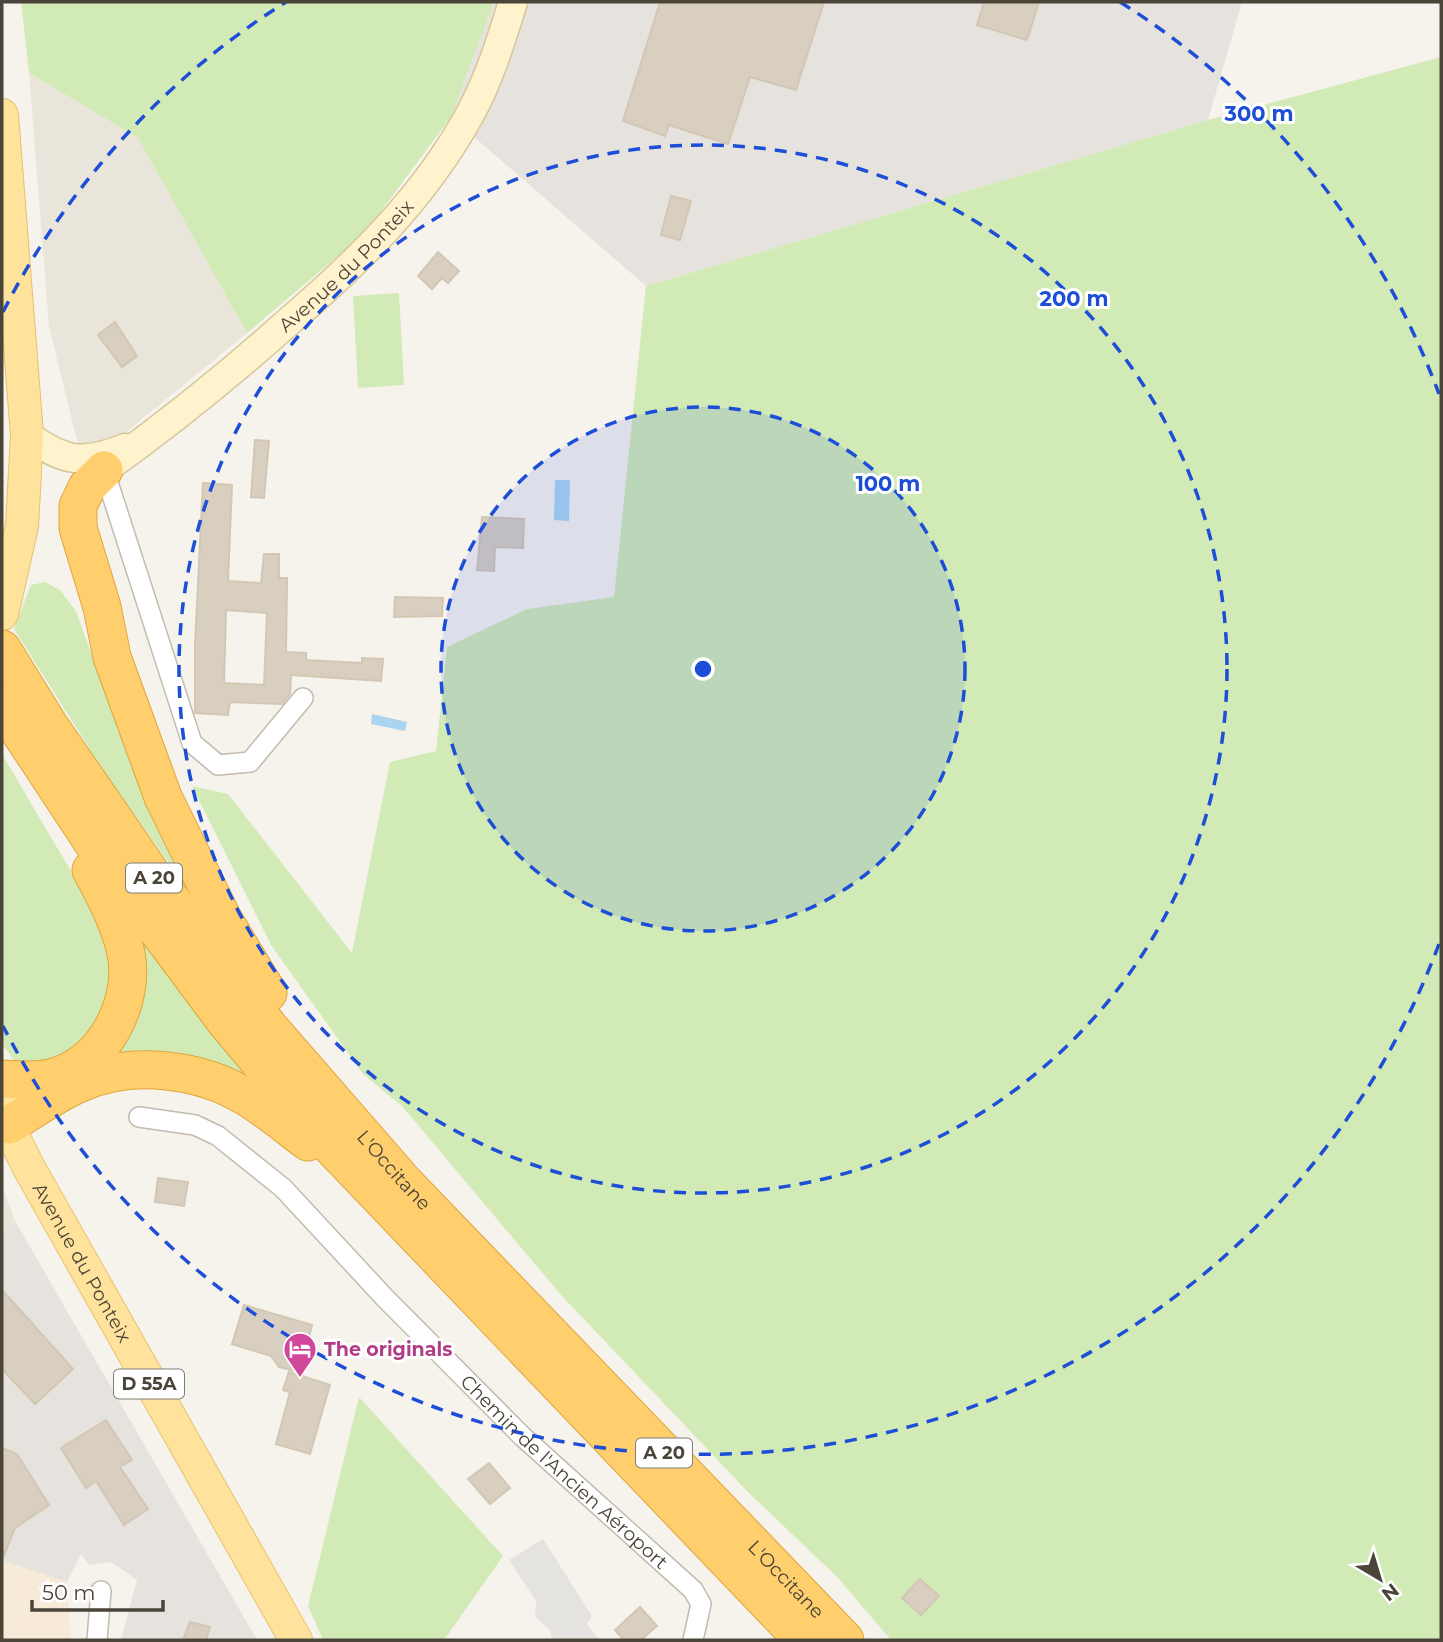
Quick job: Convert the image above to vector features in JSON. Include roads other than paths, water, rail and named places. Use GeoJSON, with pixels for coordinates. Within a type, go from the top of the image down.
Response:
{"type":"FeatureCollection","features":[{"type":"Feature","properties":{"kind":"highway"},"geometry":{"type":"LineString","coordinates":[[104,470],[87,487],[78,506],[78,528],[116,670],[163,797],[223,919],[257,978],[318,1062],[327,1092]]}},
{"type":"Feature","properties":{"kind":"highway","name":"L'Occitane"},"geometry":{"type":"LineString","coordinates":[[2,649],[49,725],[153,876],[269,1027],[404,1182],[845,1640]]}},
{"type":"Feature","properties":{"kind":"highway","name":"L'Occitane"},"geometry":{"type":"LineString","coordinates":[[2,705],[48,778],[225,1021],[356,1175],[803,1640]]}},
{"type":"Feature","properties":{"kind":"highway"},"geometry":{"type":"LineString","coordinates":[[2,1079],[29,1081],[50,1078],[67,1073],[87,1059],[114,1026],[126,992],[126,954],[120,932],[110,906],[57,813],[48,778]]}},
{"type":"Feature","properties":{"kind":"highway"},"geometry":{"type":"LineString","coordinates":[[5,1113],[79,1083],[139,1070],[172,1072],[216,1082],[246,1097],[356,1175]]}},
{"type":"Feature","properties":{"kind":"main road"},"geometry":{"type":"LineString","coordinates":[[2,115],[27,435],[18,549],[2,614]]}},
{"type":"Feature","properties":{"kind":"main road","name":"Avenue du Ponteix"},"geometry":{"type":"LineString","coordinates":[[5,1113],[104,1305],[296,1640]]}},
{"type":"Feature","properties":{"kind":"street","name":"Avenue du Ponteix"},"geometry":{"type":"LineString","coordinates":[[104,470],[207,394],[361,259],[413,198],[468,119],[482,91],[513,2]]}},
{"type":"Feature","properties":{"kind":"street"},"geometry":{"type":"LineString","coordinates":[[27,435],[55,453],[77,460],[101,458],[150,437]]}},
{"type":"Feature","properties":{"kind":"street"},"geometry":{"type":"LineString","coordinates":[[104,470],[192,743],[218,765],[250,762],[303,698]]}},
{"type":"Feature","properties":{"kind":"street","name":"Chemin de l'Ancien Aéroport"},"geometry":{"type":"LineString","coordinates":[[139,1117],[195,1125],[218,1136],[283,1188],[385,1298],[523,1437],[693,1590],[701,1604],[693,1640]]}},
{"type":"Feature","properties":{"kind":"street"},"geometry":{"type":"LineString","coordinates":[[97,1640],[101,1591]]}},
{"type":"Feature","properties":{"kind":"water"},"geometry":{"type":"Polygon","coordinates":[[[555,480],[570,480],[569,521],[554,520],[555,480]]]}},
{"type":"Feature","properties":{"kind":"water"},"geometry":{"type":"Polygon","coordinates":[[[372,714],[407,722],[405,731],[371,724],[372,714]]]}},
{"type":"Feature","properties":{"kind":"place","name":"The originals"},"geometry":{"type":"Point","coordinates":[300,1379]}}]}
